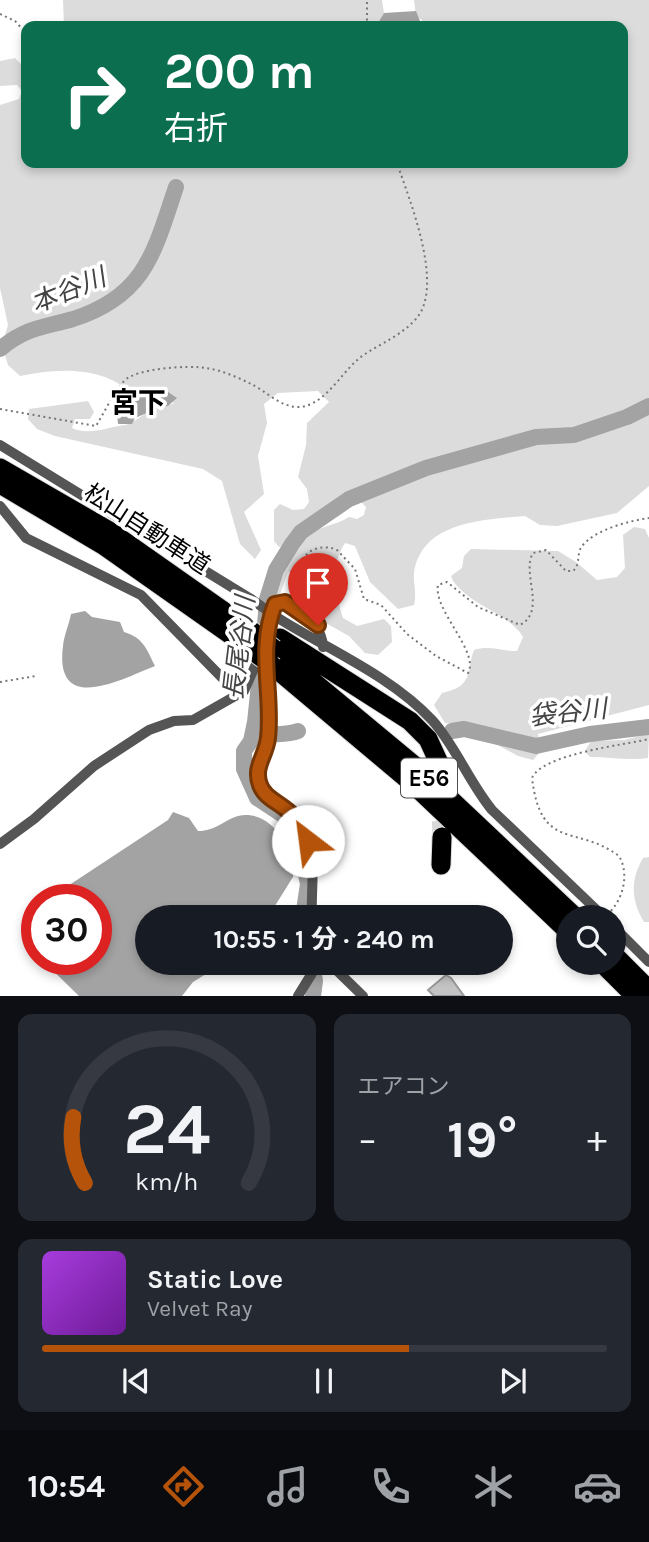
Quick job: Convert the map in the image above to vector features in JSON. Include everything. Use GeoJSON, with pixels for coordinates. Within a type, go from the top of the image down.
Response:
{"type":"FeatureCollection","features":[{"type":"Feature","properties":{"kind":"highway","name":"松山自動車道"},"geometry":{"type":"LineString","coordinates":[[0,468],[169,564],[415,766],[562,905]]}},
{"type":"Feature","properties":{"kind":"highway","name":"松山自動車道"},"geometry":{"type":"LineString","coordinates":[[0,484],[262,639],[556,920]]}},
{"type":"Feature","properties":{"kind":"highway"},"geometry":{"type":"LineString","coordinates":[[262,639],[410,721],[428,739],[439,763]]}},
{"type":"Feature","properties":{"kind":"highway"},"geometry":{"type":"LineString","coordinates":[[441,865],[442,837]]}},
{"type":"Feature","properties":{"kind":"highway"},"geometry":{"type":"LineString","coordinates":[[486,853],[556,926]]}},
{"type":"Feature","properties":{"kind":"highway"},"geometry":{"type":"LineString","coordinates":[[626,967],[649,990]]}},
{"type":"Feature","properties":{"kind":"highway"},"geometry":{"type":"LineString","coordinates":[[603,975],[623,996]]}},
{"type":"Feature","properties":{"kind":"highway"},"geometry":{"type":"LineString","coordinates":[[613,975],[635,996]]}},
{"type":"Feature","properties":{"kind":"street"},"geometry":{"type":"LineString","coordinates":[[0,445],[262,639],[323,647],[392,687],[430,718],[476,791],[492,810],[592,905]]}},
{"type":"Feature","properties":{"kind":"street"},"geometry":{"type":"LineString","coordinates":[[0,506],[26,538],[141,595],[237,693]]}},
{"type":"Feature","properties":{"kind":"street"},"geometry":{"type":"LineString","coordinates":[[0,844],[34,819],[94,766],[149,730],[162,724],[200,717],[248,688],[275,604],[285,602],[321,630],[323,647]]}},
{"type":"Feature","properties":{"kind":"street"},"geometry":{"type":"LineString","coordinates":[[262,639],[267,732],[257,769],[259,784],[263,792],[291,811],[303,825],[314,868],[312,905]]}},
{"type":"Feature","properties":{"kind":"street"},"geometry":{"type":"LineString","coordinates":[[626,939],[649,962]]}},
{"type":"Feature","properties":{"kind":"street"},"geometry":{"type":"LineString","coordinates":[[298,996],[312,975]]}},
{"type":"Feature","properties":{"kind":"street"},"geometry":{"type":"LineString","coordinates":[[341,975],[363,996]]}},
{"type":"Feature","properties":{"kind":"path"},"geometry":{"type":"LineString","coordinates":[[367,2],[367,21]]}},
{"type":"Feature","properties":{"kind":"path"},"geometry":{"type":"LineString","coordinates":[[0,14],[15,21],[21,28]]}},
{"type":"Feature","properties":{"kind":"path"},"geometry":{"type":"LineString","coordinates":[[0,409],[96,426],[124,382],[132,375],[162,369],[203,367],[253,385],[285,404],[298,407],[311,404],[357,359],[397,338],[418,317],[426,292],[426,264],[416,212],[399,168]]}},
{"type":"Feature","properties":{"kind":"path"},"geometry":{"type":"LineString","coordinates":[[300,614],[307,598],[295,577],[303,555],[318,547],[336,549],[355,569],[364,599],[381,605],[407,634],[436,656],[468,673],[470,659],[439,597],[438,585],[447,582],[478,607],[520,625],[528,617],[532,602],[529,564],[533,554],[546,550],[566,571],[573,571],[578,566],[580,549],[588,540],[615,527],[649,518]]}},
{"type":"Feature","properties":{"kind":"path"},"geometry":{"type":"LineString","coordinates":[[0,682],[36,676]]}},
{"type":"Feature","properties":{"kind":"path"},"geometry":{"type":"LineString","coordinates":[[617,905],[625,875],[619,856],[588,839],[555,831],[540,810],[532,778],[537,770],[573,754],[649,739]]}},
{"type":"Feature","properties":{"kind":"shaded area"},"geometry":{"type":"Polygon","coordinates":[[[63,0],[382,0],[384,13],[379,21],[64,21],[63,0]]]}},
{"type":"Feature","properties":{"kind":"shaded area"},"geometry":{"type":"Polygon","coordinates":[[[414,0],[649,0],[649,486],[617,513],[557,526],[540,525],[525,516],[491,519],[457,526],[442,533],[429,543],[419,556],[414,573],[414,605],[398,609],[370,582],[355,546],[345,543],[335,570],[340,608],[343,618],[357,626],[384,619],[391,626],[392,642],[378,655],[365,653],[349,636],[324,622],[317,600],[301,572],[288,572],[279,597],[272,594],[283,562],[297,541],[308,533],[349,517],[357,519],[364,515],[366,507],[360,501],[327,509],[303,522],[284,545],[279,547],[274,541],[274,510],[280,504],[293,510],[304,509],[309,502],[307,489],[298,477],[306,445],[307,423],[329,402],[318,391],[278,393],[264,404],[267,423],[258,456],[264,494],[244,512],[261,550],[255,559],[240,544],[222,481],[203,469],[55,436],[37,429],[28,419],[29,409],[88,401],[94,412],[90,419],[75,419],[72,428],[92,431],[128,424],[160,406],[174,403],[154,392],[131,393],[120,384],[93,374],[49,371],[20,376],[8,365],[2,345],[8,325],[0,288],[0,105],[19,99],[21,94],[21,168],[628,168],[628,21],[422,21],[416,16],[414,0]]]}},
{"type":"Feature","properties":{"kind":"shaded area"},"geometry":{"type":"Polygon","coordinates":[[[416,11],[420,21],[379,21],[384,13],[416,11]]]}},
{"type":"Feature","properties":{"kind":"shaded area"},"geometry":{"type":"Polygon","coordinates":[[[15,58],[21,64],[21,90],[17,85],[0,86],[0,61],[15,58]]]}},
{"type":"Feature","properties":{"kind":"shaded area"},"geometry":{"type":"Polygon","coordinates":[[[123,385],[131,393],[139,394],[144,388],[161,394],[168,392],[177,398],[168,406],[155,408],[151,416],[147,413],[135,418],[132,424],[118,424],[115,395],[123,385]]]}},
{"type":"Feature","properties":{"kind":"shaded area"},"geometry":{"type":"Polygon","coordinates":[[[634,527],[645,529],[649,538],[649,705],[538,734],[541,751],[533,760],[518,756],[483,737],[467,724],[445,723],[434,705],[442,693],[465,682],[474,650],[490,648],[517,651],[523,637],[509,622],[470,597],[453,581],[451,576],[462,568],[464,556],[471,549],[558,551],[597,580],[617,577],[625,568],[623,535],[634,527]]]}},
{"type":"Feature","properties":{"kind":"shaded area"},"geometry":{"type":"Polygon","coordinates":[[[85,611],[92,617],[120,622],[124,632],[144,645],[155,666],[109,684],[93,687],[79,687],[69,680],[63,667],[64,638],[71,614],[85,611]]]}},
{"type":"Feature","properties":{"kind":"shaded area"},"geometry":{"type":"Polygon","coordinates":[[[649,734],[648,758],[590,757],[585,751],[591,741],[624,740],[649,734]]]}},
{"type":"Feature","properties":{"kind":"shaded area"},"geometry":{"type":"Polygon","coordinates":[[[173,812],[189,818],[198,831],[210,829],[238,816],[261,818],[279,833],[285,843],[293,866],[293,877],[276,905],[135,905],[135,975],[204,975],[193,982],[182,996],[79,996],[57,975],[112,975],[112,884],[71,884],[168,820],[173,812]]]}},
{"type":"Feature","properties":{"kind":"shaded area"},"geometry":{"type":"Polygon","coordinates":[[[649,857],[649,922],[644,922],[637,906],[634,883],[643,858],[649,857]]]}},
{"type":"Feature","properties":{"kind":"building"},"geometry":{"type":"Polygon","coordinates":[[[446,975],[464,996],[434,996],[428,990],[446,975]]]}},
{"type":"Feature","properties":{"kind":"waterway","name":"本谷川"},"geometry":{"type":"LineString","coordinates":[[0,349],[27,332],[97,309],[131,285],[153,252],[176,187]]}},
{"type":"Feature","properties":{"kind":"waterway","name":"長尾谷川"},"geometry":{"type":"LineString","coordinates":[[265,625],[267,599],[276,570],[292,544],[301,532],[349,499],[426,468],[536,437],[574,435],[627,417],[649,406]]}},
{"type":"Feature","properties":{"kind":"waterway","name":"長尾谷川"},"geometry":{"type":"LineString","coordinates":[[262,655],[255,722],[251,741],[244,751],[244,769],[257,798],[292,821],[296,828],[308,884],[305,905]]}},
{"type":"Feature","properties":{"kind":"waterway","name":"袋谷川"},"geometry":{"type":"LineString","coordinates":[[452,731],[464,729],[536,746],[590,734],[649,727]]}},
{"type":"Feature","properties":{"kind":"waterway","name":"袋谷川"},"geometry":{"type":"LineString","coordinates":[[254,739],[298,731]]}},
{"type":"Feature","properties":{"kind":"waterway","name":"長尾谷川"},"geometry":{"type":"LineString","coordinates":[[313,996],[314,975]]}},
{"type":"Feature","properties":{"kind":"tunnel"},"geometry":{"type":"LineString","coordinates":[[439,763],[442,837]]}},
{"type":"Feature","properties":{"kind":"district","name":"宮下"},"geometry":{"type":"Point","coordinates":[138,402]}},
{"type":"Feature","properties":{"kind":"route"},"geometry":{"type":"LineString","coordinates":[[308,841],[303,825],[297,817],[263,792],[257,769],[268,737],[264,674],[270,618],[275,604],[279,601],[285,602],[318,625]]}}]}
